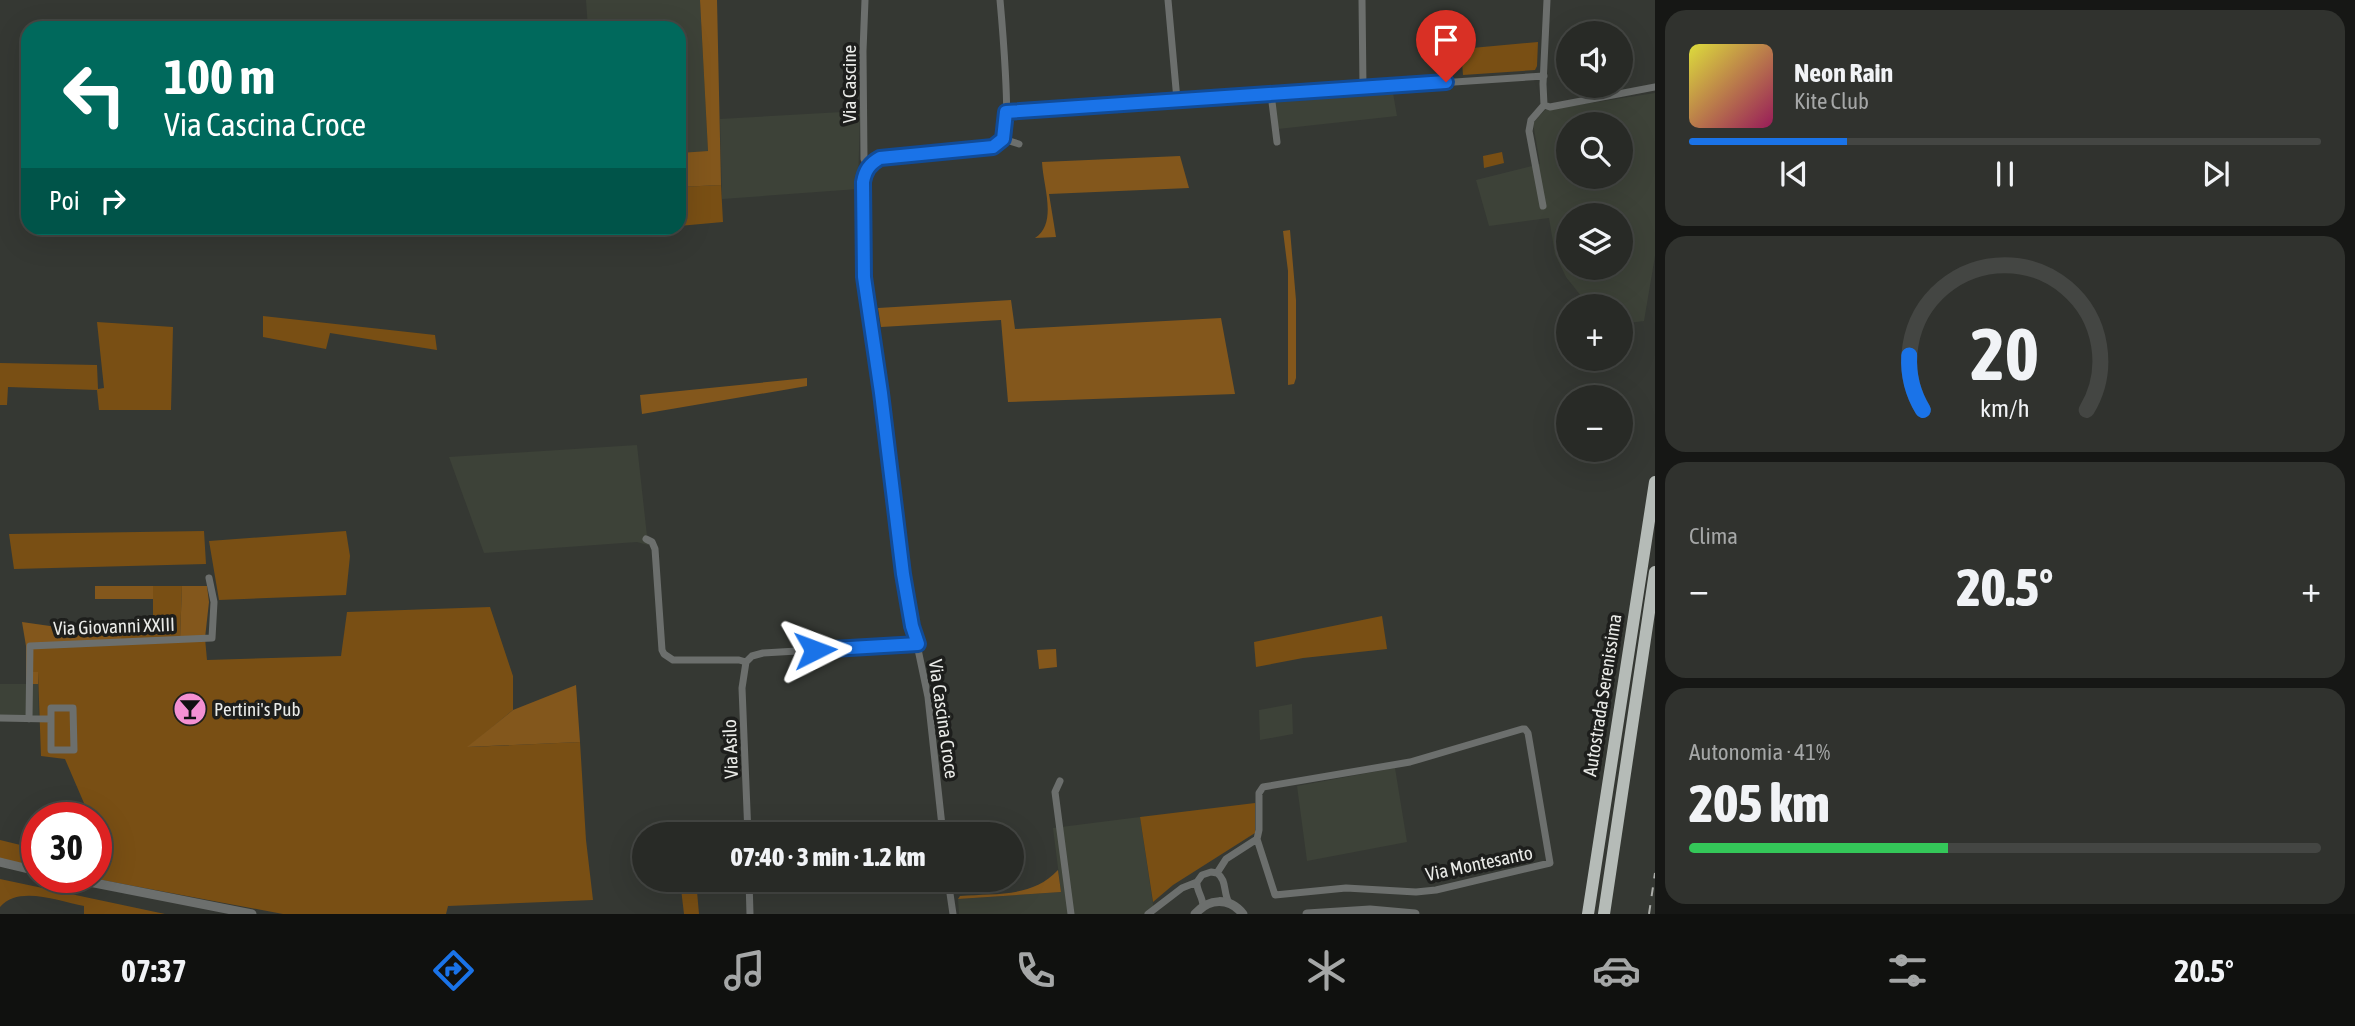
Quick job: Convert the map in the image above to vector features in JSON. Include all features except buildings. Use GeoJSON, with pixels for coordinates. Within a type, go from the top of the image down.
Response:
{"type":"FeatureCollection","features":[{"type":"Feature","properties":{"kind":"highway","name":"Autostrada Serenissima"},"geometry":{"type":"LineString","coordinates":[[1588,914],[1655,482]]}},
{"type":"Feature","properties":{"kind":"highway","name":"Autostrada Serenissima"},"geometry":{"type":"LineString","coordinates":[[1604,914],[1655,572]]}},
{"type":"Feature","properties":{"kind":"street","name":"Via Cascine"},"geometry":{"type":"LineString","coordinates":[[865,0],[864,159],[868,167]]}},
{"type":"Feature","properties":{"kind":"street"},"geometry":{"type":"LineString","coordinates":[[868,167],[880,158],[985,149],[999,144],[1003,139],[1006,112],[1000,0]]}},
{"type":"Feature","properties":{"kind":"street"},"geometry":{"type":"LineString","coordinates":[[1168,0],[1177,100]]}},
{"type":"Feature","properties":{"kind":"street"},"geometry":{"type":"LineString","coordinates":[[1362,0],[1363,87]]}},
{"type":"Feature","properties":{"kind":"street"},"geometry":{"type":"LineString","coordinates":[[1544,105],[1547,0]]}},
{"type":"Feature","properties":{"kind":"street"},"geometry":{"type":"LineString","coordinates":[[1006,112],[1544,76]]}},
{"type":"Feature","properties":{"kind":"street"},"geometry":{"type":"LineString","coordinates":[[1544,105],[1550,107],[1655,87]]}},
{"type":"Feature","properties":{"kind":"street"},"geometry":{"type":"LineString","coordinates":[[1271,94],[1277,142]]}},
{"type":"Feature","properties":{"kind":"street"},"geometry":{"type":"LineString","coordinates":[[1543,206],[1530,131],[1531,120],[1544,105]]}},
{"type":"Feature","properties":{"kind":"street"},"geometry":{"type":"LineString","coordinates":[[1003,139],[1019,144]]}},
{"type":"Feature","properties":{"kind":"street","name":"Via Cascina Croce"},"geometry":{"type":"LineString","coordinates":[[868,167],[864,174],[863,195],[864,277],[880,379],[904,580],[928,696],[942,822]]}},
{"type":"Feature","properties":{"kind":"street"},"geometry":{"type":"LineString","coordinates":[[646,539],[652,542],[655,549],[662,650],[673,660],[746,662],[752,656],[763,653],[918,644]]}},
{"type":"Feature","properties":{"kind":"street","name":"Via Giovanni XXIII"},"geometry":{"type":"LineString","coordinates":[[29,719],[30,646],[212,638],[214,602],[209,578]]}},
{"type":"Feature","properties":{"kind":"street","name":"Via Asilo"},"geometry":{"type":"LineString","coordinates":[[746,662],[742,688],[747,822]]}},
{"type":"Feature","properties":{"kind":"street"},"geometry":{"type":"LineString","coordinates":[[51,708],[74,708],[74,750],[51,750],[51,719],[51,708]]}},
{"type":"Feature","properties":{"kind":"street"},"geometry":{"type":"LineString","coordinates":[[0,718],[51,719]]}},
{"type":"Feature","properties":{"kind":"street","name":"Via Montesanto"},"geometry":{"type":"LineString","coordinates":[[1525,729],[1528,733],[1550,863],[1436,890],[1346,888],[1275,895],[1257,839],[1259,793],[1263,788],[1410,762],[1525,729]]}},
{"type":"Feature","properties":{"kind":"street"},"geometry":{"type":"LineString","coordinates":[[1060,781],[1055,792],[1071,914]]}},
{"type":"Feature","properties":{"kind":"street"},"geometry":{"type":"LineString","coordinates":[[1217,873],[1226,859],[1257,839]]}},
{"type":"Feature","properties":{"kind":"street"},"geometry":{"type":"LineString","coordinates":[[0,864],[21,868]]}},
{"type":"Feature","properties":{"kind":"street"},"geometry":{"type":"LineString","coordinates":[[1197,886],[1205,873],[1217,873]]}},
{"type":"Feature","properties":{"kind":"street"},"geometry":{"type":"LineString","coordinates":[[1217,873],[1224,882],[1224,892],[1229,903]]}},
{"type":"Feature","properties":{"kind":"street"},"geometry":{"type":"LineString","coordinates":[[112,886],[252,914]]}},
{"type":"Feature","properties":{"kind":"street"},"geometry":{"type":"LineString","coordinates":[[1148,914],[1186,886],[1197,886]]}},
{"type":"Feature","properties":{"kind":"street"},"geometry":{"type":"LineString","coordinates":[[1197,886],[1203,897],[1203,906]]}},
{"type":"Feature","properties":{"kind":"street"},"geometry":{"type":"LineString","coordinates":[[749,892],[750,914]]}},
{"type":"Feature","properties":{"kind":"street"},"geometry":{"type":"LineString","coordinates":[[950,892],[953,914]]}},
{"type":"Feature","properties":{"kind":"street"},"geometry":{"type":"LineString","coordinates":[[1195,914],[1203,906],[1214,902],[1229,903],[1245,913]]}},
{"type":"Feature","properties":{"kind":"street"},"geometry":{"type":"LineString","coordinates":[[1307,914],[1370,910],[1415,914]]}},
{"type":"Feature","properties":{"kind":"shaded area"},"geometry":{"type":"Polygon","coordinates":[[[586,0],[700,0],[708,151],[686,153],[686,21],[588,21],[586,0]]]}},
{"type":"Feature","properties":{"kind":"shaded area"},"geometry":{"type":"Polygon","coordinates":[[[700,0],[717,0],[721,185],[686,187],[686,153],[708,151],[700,0]]]}},
{"type":"Feature","properties":{"kind":"shaded area"},"geometry":{"type":"Polygon","coordinates":[[[1538,42],[1535,70],[1463,75],[1461,49],[1538,42]]]}},
{"type":"Feature","properties":{"kind":"shaded area"},"geometry":{"type":"Polygon","coordinates":[[[1392,87],[1397,116],[1278,129],[1274,96],[1392,87]]]}},
{"type":"Feature","properties":{"kind":"shaded area"},"geometry":{"type":"Polygon","coordinates":[[[1655,93],[1655,256],[1644,321],[1633,322],[1633,294],[1579,294],[1568,280],[1633,280],[1633,203],[1556,203],[1556,256],[1549,218],[1489,226],[1476,180],[1540,164],[1533,123],[1545,110],[1655,93]]]}},
{"type":"Feature","properties":{"kind":"shaded area"},"geometry":{"type":"Polygon","coordinates":[[[860,111],[858,189],[722,199],[720,119],[860,111]]]}},
{"type":"Feature","properties":{"kind":"shaded area"},"geometry":{"type":"Polygon","coordinates":[[[1502,152],[1504,163],[1484,168],[1483,156],[1502,152]]]}},
{"type":"Feature","properties":{"kind":"shaded area"},"geometry":{"type":"Polygon","coordinates":[[[1180,156],[1189,188],[1049,194],[1056,237],[1035,238],[1042,231],[1048,214],[1042,162],[1180,156]]]}},
{"type":"Feature","properties":{"kind":"shaded area"},"geometry":{"type":"Polygon","coordinates":[[[721,185],[723,222],[686,225],[686,187],[721,185]]]}},
{"type":"Feature","properties":{"kind":"shaded area"},"geometry":{"type":"Polygon","coordinates":[[[1290,230],[1296,300],[1296,378],[1294,384],[1288,385],[1288,271],[1283,231],[1290,230]]]}},
{"type":"Feature","properties":{"kind":"shaded area"},"geometry":{"type":"Polygon","coordinates":[[[1011,300],[1015,329],[1221,318],[1235,394],[1008,402],[1001,320],[881,327],[878,308],[1011,300]]]}},
{"type":"Feature","properties":{"kind":"shaded area"},"geometry":{"type":"Polygon","coordinates":[[[263,316],[435,335],[437,350],[330,333],[326,349],[263,337],[263,316]]]}},
{"type":"Feature","properties":{"kind":"shaded area"},"geometry":{"type":"Polygon","coordinates":[[[97,322],[173,327],[171,410],[99,410],[97,390],[8,387],[7,405],[0,405],[0,363],[97,365],[98,389],[104,388],[97,322]]]}},
{"type":"Feature","properties":{"kind":"shaded area"},"geometry":{"type":"Polygon","coordinates":[[[807,378],[807,386],[642,414],[640,395],[807,378]]]}},
{"type":"Feature","properties":{"kind":"shaded area"},"geometry":{"type":"Polygon","coordinates":[[[637,445],[648,545],[637,542],[484,553],[449,457],[637,445]]]}},
{"type":"Feature","properties":{"kind":"shaded area"},"geometry":{"type":"Polygon","coordinates":[[[204,531],[206,564],[14,569],[9,534],[204,531]]]}},
{"type":"Feature","properties":{"kind":"shaded area"},"geometry":{"type":"Polygon","coordinates":[[[346,531],[350,556],[346,595],[219,600],[209,541],[346,531]]]}},
{"type":"Feature","properties":{"kind":"shaded area"},"geometry":{"type":"Polygon","coordinates":[[[95,586],[153,586],[153,599],[95,599],[95,586]]]}},
{"type":"Feature","properties":{"kind":"shaded area"},"geometry":{"type":"Polygon","coordinates":[[[153,586],[182,586],[180,638],[205,638],[207,660],[341,656],[347,612],[490,607],[513,676],[513,710],[468,747],[580,742],[593,900],[448,906],[446,914],[283,914],[112,882],[112,802],[84,802],[65,759],[41,756],[38,673],[32,672],[32,644],[122,640],[121,624],[153,623],[153,586]]]}},
{"type":"Feature","properties":{"kind":"shaded area"},"geometry":{"type":"Polygon","coordinates":[[[182,586],[207,586],[209,602],[205,638],[180,639],[182,586]]]}},
{"type":"Feature","properties":{"kind":"shaded area"},"geometry":{"type":"Polygon","coordinates":[[[1382,616],[1387,649],[1303,658],[1256,667],[1254,642],[1382,616]]]}},
{"type":"Feature","properties":{"kind":"shaded area"},"geometry":{"type":"Polygon","coordinates":[[[22,622],[50,626],[121,624],[122,641],[33,644],[33,672],[38,672],[38,684],[26,684],[26,646],[22,622]]]}},
{"type":"Feature","properties":{"kind":"shaded area"},"geometry":{"type":"Polygon","coordinates":[[[1056,649],[1057,667],[1039,669],[1037,650],[1056,649]]]}},
{"type":"Feature","properties":{"kind":"shaded area"},"geometry":{"type":"Polygon","coordinates":[[[0,684],[38,684],[39,722],[0,719],[0,684]]]}},
{"type":"Feature","properties":{"kind":"shaded area"},"geometry":{"type":"Polygon","coordinates":[[[576,685],[580,742],[467,747],[513,710],[576,685]]]}},
{"type":"Feature","properties":{"kind":"shaded area"},"geometry":{"type":"Polygon","coordinates":[[[1292,704],[1293,734],[1260,740],[1259,710],[1292,704]]]}},
{"type":"Feature","properties":{"kind":"shaded area"},"geometry":{"type":"Polygon","coordinates":[[[1395,768],[1407,842],[1307,861],[1297,786],[1395,768]]]}},
{"type":"Feature","properties":{"kind":"shaded area"},"geometry":{"type":"Polygon","coordinates":[[[1255,803],[1255,833],[1173,885],[1153,902],[1140,817],[1255,803]]]}},
{"type":"Feature","properties":{"kind":"shaded area"},"geometry":{"type":"Polygon","coordinates":[[[1140,817],[1154,911],[1151,914],[959,914],[958,899],[1061,892],[1053,828],[1140,817]]]}},
{"type":"Feature","properties":{"kind":"shaded area"},"geometry":{"type":"Polygon","coordinates":[[[0,840],[21,845],[21,864],[0,859],[0,840]]]}},
{"type":"Feature","properties":{"kind":"shaded area"},"geometry":{"type":"Polygon","coordinates":[[[1058,870],[1061,892],[958,899],[960,896],[1024,892],[1048,879],[1058,870]]]}},
{"type":"Feature","properties":{"kind":"shaded area"},"geometry":{"type":"Polygon","coordinates":[[[0,879],[21,883],[21,893],[66,893],[165,914],[84,914],[84,906],[39,896],[17,897],[0,907],[0,879]]]}},
{"type":"Feature","properties":{"kind":"shaded area"},"geometry":{"type":"Polygon","coordinates":[[[681,892],[697,892],[699,914],[684,914],[681,892]]]}},
{"type":"Feature","properties":{"kind":"railway"},"geometry":{"type":"LineString","coordinates":[[1649,914],[1655,873]]}},
{"type":"Feature","properties":{"kind":"place","name":"Pertini's Pub"},"geometry":{"type":"Point","coordinates":[190,709]}},
{"type":"Feature","properties":{"kind":"route"},"geometry":{"type":"LineString","coordinates":[[815,650],[918,644],[903,574],[876,352],[864,277],[863,182],[864,174],[874,161],[880,158],[993,147],[999,144],[1006,133],[1006,112],[1446,82]]}}]}
